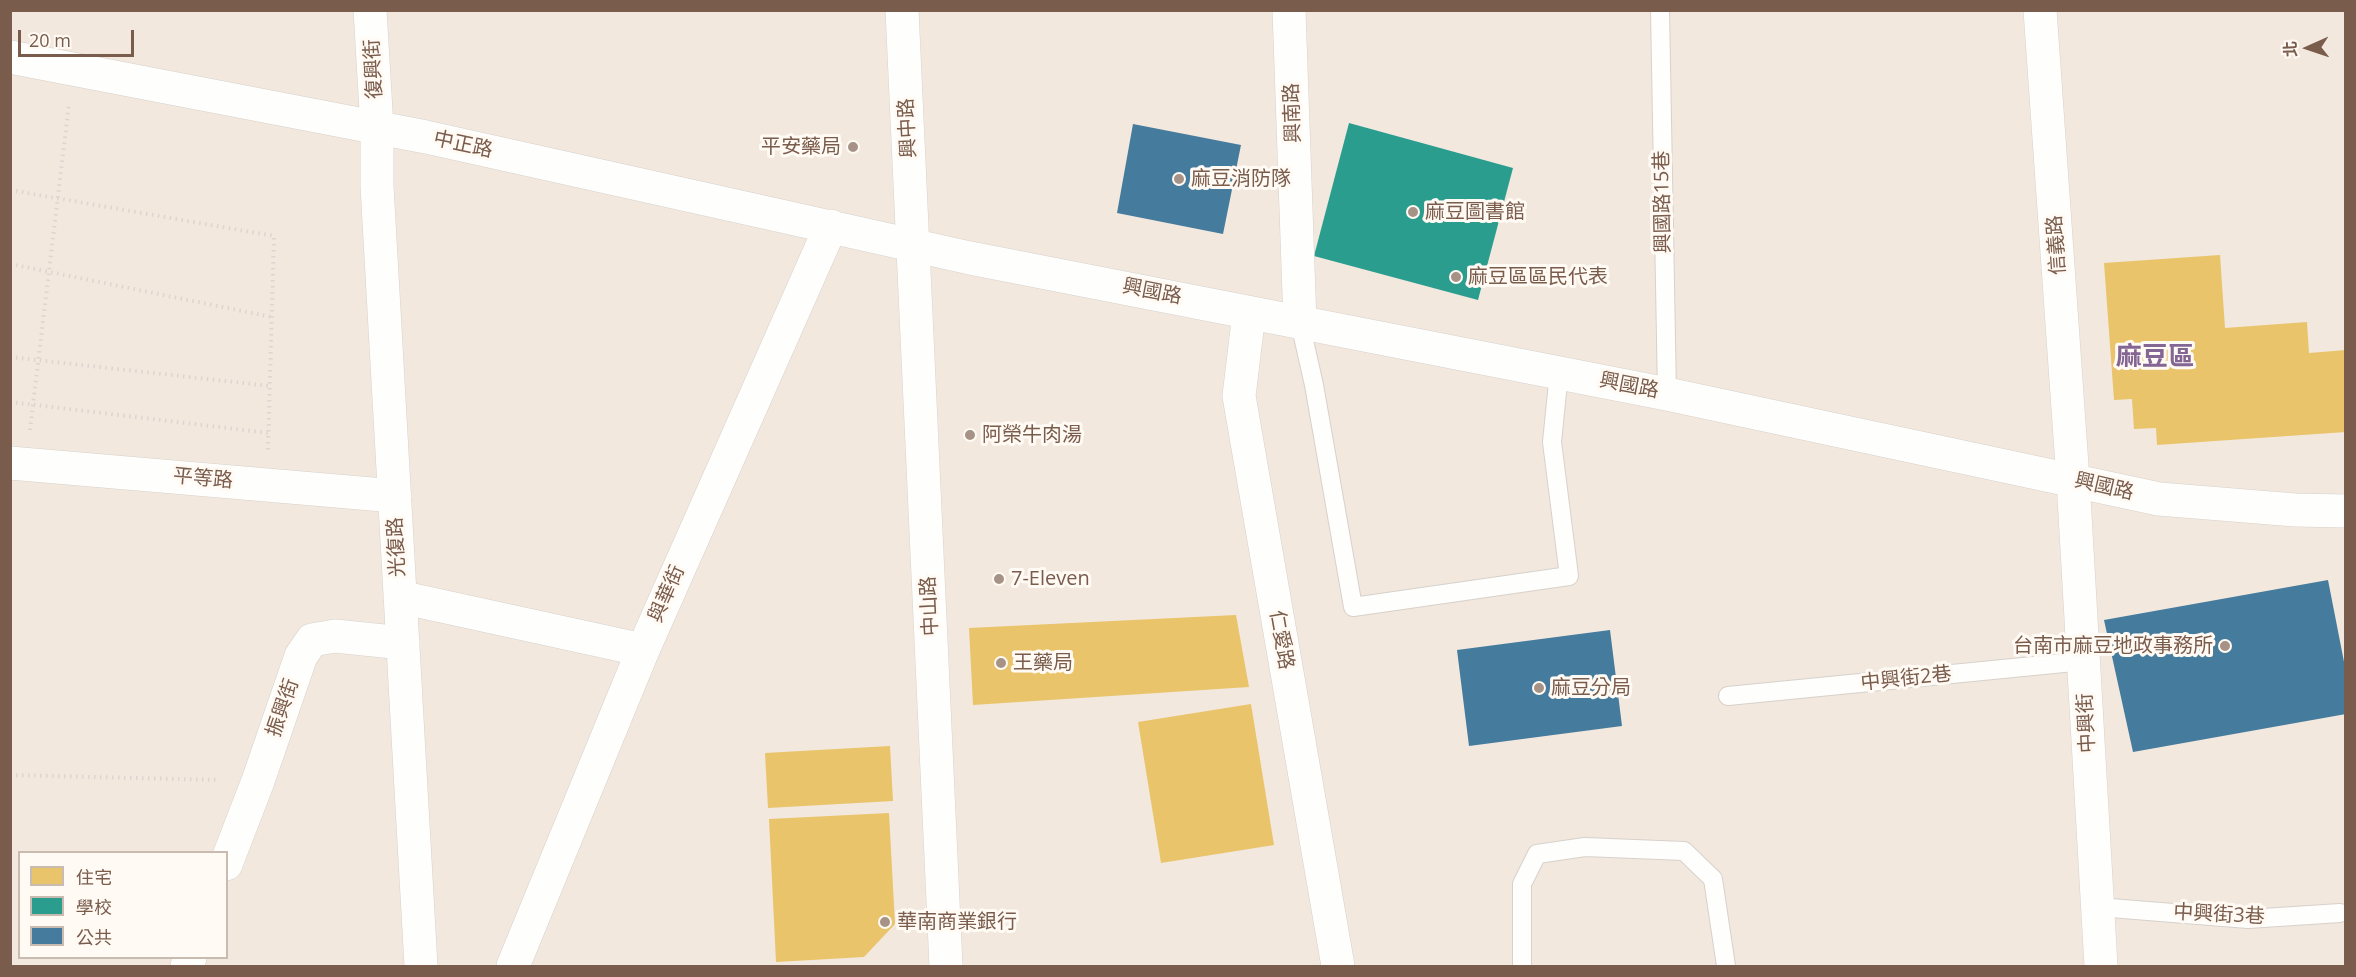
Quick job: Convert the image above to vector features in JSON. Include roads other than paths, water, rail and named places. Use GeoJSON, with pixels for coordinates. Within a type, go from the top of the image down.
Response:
{"type":"FeatureCollection","features":[{"type":"Feature","properties":{"kind":"street","name":"復興街"},"geometry":{"type":"LineString","coordinates":[[370,10],[377,128]]}},
{"type":"Feature","properties":{"kind":"street","name":"興中路"},"geometry":{"type":"LineString","coordinates":[[902,10],[914,245]]}},
{"type":"Feature","properties":{"kind":"street","name":"興南路"},"geometry":{"type":"LineString","coordinates":[[1289,10],[1300,323]]}},
{"type":"Feature","properties":{"kind":"street","name":"信義路"},"geometry":{"type":"LineString","coordinates":[[2040,10],[2073,480]]}},
{"type":"Feature","properties":{"kind":"street","name":"中正路"},"geometry":{"type":"LineString","coordinates":[[10,57],[426,137],[914,245]]}},
{"type":"Feature","properties":{"kind":"street","name":"光復路"},"geometry":{"type":"LineString","coordinates":[[377,128],[377,186],[421,966]]}},
{"type":"Feature","properties":{"kind":"street","name":"與華街"},"geometry":{"type":"LineString","coordinates":[[513,966],[643,650],[831,226]]}},
{"type":"Feature","properties":{"kind":"street","name":"興國路"},"geometry":{"type":"LineString","coordinates":[[914,245],[970,258],[1667,394],[2159,499],[2346,512]]}},
{"type":"Feature","properties":{"kind":"street","name":"中山路"},"geometry":{"type":"LineString","coordinates":[[914,245],[946,966]]}},
{"type":"Feature","properties":{"kind":"street","name":"仁愛路"},"geometry":{"type":"LineString","coordinates":[[1249,313],[1239,396],[1338,966]]}},
{"type":"Feature","properties":{"kind":"street","name":"平等路"},"geometry":{"type":"LineString","coordinates":[[18,463],[395,496]]}},
{"type":"Feature","properties":{"kind":"street","name":"中興街"},"geometry":{"type":"LineString","coordinates":[[2073,480],[2101,966]]}},
{"type":"Feature","properties":{"kind":"street"},"geometry":{"type":"LineString","coordinates":[[400,597],[643,650]]}},
{"type":"Feature","properties":{"kind":"street","name":"振興街"},"geometry":{"type":"LineString","coordinates":[[228,859],[258,781],[301,656],[312,640],[335,636],[403,643]]}},
{"type":"Feature","properties":{"kind":"lane","name":"興國路15巷"},"geometry":{"type":"LineString","coordinates":[[1660,10],[1667,394]]}},
{"type":"Feature","properties":{"kind":"lane"},"geometry":{"type":"LineString","coordinates":[[1300,323],[1314,385],[1353,607],[1569,576],[1552,442],[1559,373]]}},
{"type":"Feature","properties":{"kind":"lane","name":"中興街2巷"},"geometry":{"type":"LineString","coordinates":[[1728,696],[2084,661]]}},
{"type":"Feature","properties":{"kind":"lane"},"geometry":{"type":"LineString","coordinates":[[1522,966],[1522,884],[1537,854],[1585,847],[1684,851],[1713,879],[1726,966]]}},
{"type":"Feature","properties":{"kind":"lane","name":"中興街3巷"},"geometry":{"type":"LineString","coordinates":[[2098,907],[2248,919],[2340,913]]}},
{"type":"Feature","properties":{"kind":"place","name":"平安藥局"},"geometry":{"type":"Point","coordinates":[853,147]}},
{"type":"Feature","properties":{"kind":"place","name":"麻豆消防隊"},"geometry":{"type":"Point","coordinates":[1179,179]}},
{"type":"Feature","properties":{"kind":"place","name":"麻豆圖書館"},"geometry":{"type":"Point","coordinates":[1413,212]}},
{"type":"Feature","properties":{"kind":"place","name":"麻豆區區民代表"},"geometry":{"type":"Point","coordinates":[1456,277]}},
{"type":"Feature","properties":{"kind":"place","name":"阿榮牛肉湯"},"geometry":{"type":"Point","coordinates":[970,435]}},
{"type":"Feature","properties":{"kind":"place","name":"7-Eleven"},"geometry":{"type":"Point","coordinates":[999,579]}},
{"type":"Feature","properties":{"kind":"place","name":"台南市麻豆地政事務所"},"geometry":{"type":"Point","coordinates":[2225,646]}},
{"type":"Feature","properties":{"kind":"place","name":"王藥局"},"geometry":{"type":"Point","coordinates":[1001,663]}},
{"type":"Feature","properties":{"kind":"place","name":"麻豆分局"},"geometry":{"type":"Point","coordinates":[1539,688]}},
{"type":"Feature","properties":{"kind":"place","name":"華南商業銀行"},"geometry":{"type":"Point","coordinates":[885,922]}},
{"type":"Feature","properties":{"kind":"district","name":"麻豆區"},"geometry":{"type":"Point","coordinates":[2155,358]}}]}
